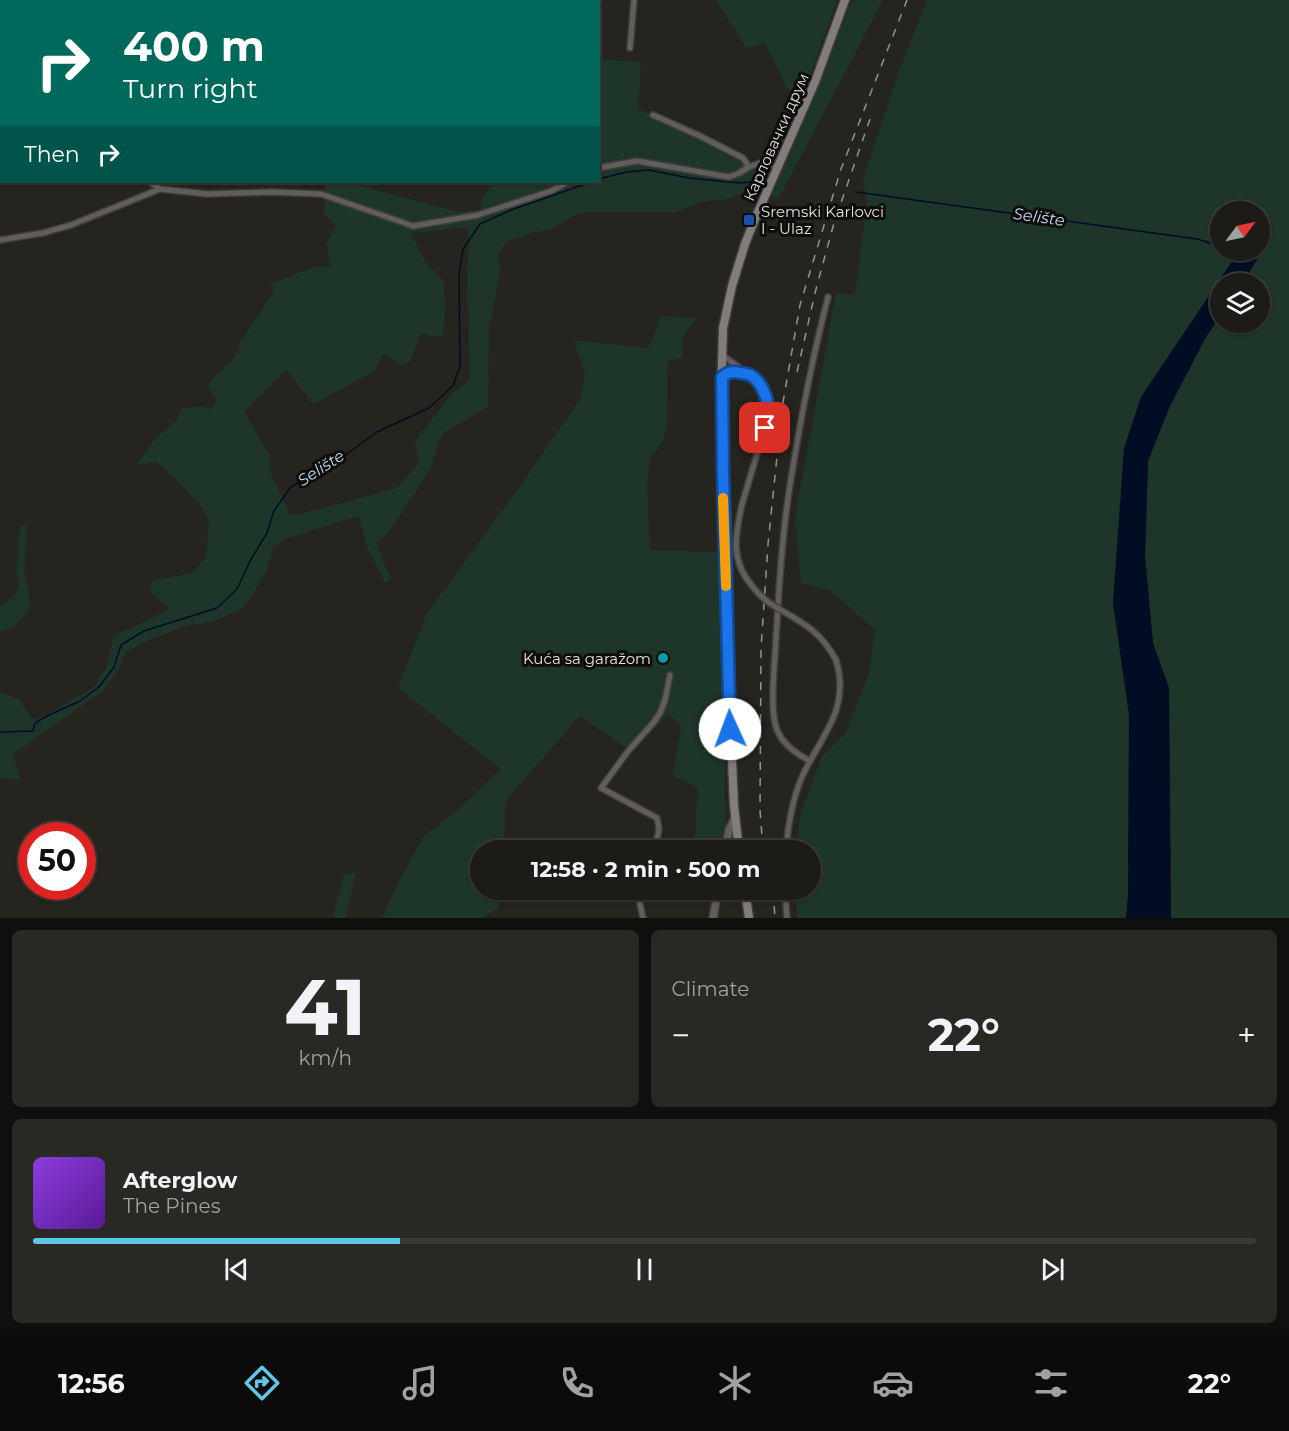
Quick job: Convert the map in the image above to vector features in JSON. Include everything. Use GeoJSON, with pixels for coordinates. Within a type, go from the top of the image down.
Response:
{"type":"FeatureCollection","features":[{"type":"Feature","properties":{"kind":"main road","name":"Карловачки друм"},"geometry":{"type":"LineString","coordinates":[[738,840],[728,667],[723,473],[723,328],[732,286],[749,234],[815,82],[846,0]]}},
{"type":"Feature","properties":{"kind":"main road"},"geometry":{"type":"LineString","coordinates":[[746,900],[749,918]]}},
{"type":"Feature","properties":{"kind":"street"},"geometry":{"type":"LineString","coordinates":[[630,48],[634,0]]}},
{"type":"Feature","properties":{"kind":"street"},"geometry":{"type":"LineString","coordinates":[[653,115],[743,158],[749,167]]}},
{"type":"Feature","properties":{"kind":"street"},"geometry":{"type":"LineString","coordinates":[[600,168],[637,161],[729,177],[760,163],[778,166]]}},
{"type":"Feature","properties":{"kind":"street"},"geometry":{"type":"LineString","coordinates":[[151,183],[160,189]]}},
{"type":"Feature","properties":{"kind":"street"},"geometry":{"type":"LineString","coordinates":[[0,240],[43,233],[71,225],[160,189],[207,194],[272,192],[321,194],[413,226],[478,215],[551,191],[566,183]]}},
{"type":"Feature","properties":{"kind":"street"},"geometry":{"type":"LineString","coordinates":[[810,761],[786,744],[777,730],[774,709],[774,671],[790,486],[814,356],[828,297]]}},
{"type":"Feature","properties":{"kind":"street"},"geometry":{"type":"LineString","coordinates":[[722,355],[759,384],[764,393],[768,414],[737,526],[737,556],[741,570],[747,581],[765,599],[816,632],[825,642],[836,660],[840,681],[840,698],[836,712],[799,786],[788,825],[787,840]]}},
{"type":"Feature","properties":{"kind":"street"},"geometry":{"type":"LineString","coordinates":[[722,377],[733,371],[749,374]]}},
{"type":"Feature","properties":{"kind":"street"},"geometry":{"type":"LineString","coordinates":[[657,840],[659,829],[657,818],[601,788],[660,713],[670,675]]}},
{"type":"Feature","properties":{"kind":"street"},"geometry":{"type":"LineString","coordinates":[[727,840],[735,817]]}},
{"type":"Feature","properties":{"kind":"street"},"geometry":{"type":"LineString","coordinates":[[639,900],[643,918]]}},
{"type":"Feature","properties":{"kind":"street"},"geometry":{"type":"LineString","coordinates":[[713,918],[716,900]]}},
{"type":"Feature","properties":{"kind":"street"},"geometry":{"type":"LineString","coordinates":[[786,900],[788,918]]}},
{"type":"Feature","properties":{"kind":"green space"},"geometry":{"type":"Polygon","coordinates":[[[716,0],[837,0],[802,98],[787,88],[765,43],[746,48],[716,0]]]}},
{"type":"Feature","properties":{"kind":"green space"},"geometry":{"type":"Polygon","coordinates":[[[852,0],[883,0],[779,198],[771,197],[820,84],[852,0]]]}},
{"type":"Feature","properties":{"kind":"green space"},"geometry":{"type":"Polygon","coordinates":[[[927,0],[1289,0],[1289,918],[1171,918],[1169,688],[1153,643],[1145,557],[1148,461],[1170,406],[1210,331],[1210,333],[1270,333],[1270,273],[1249,273],[1256,261],[1270,261],[1270,235],[1273,229],[1270,227],[1270,201],[1210,201],[1210,261],[1232,261],[1224,273],[1210,273],[1210,294],[1141,397],[1113,603],[1129,715],[1126,918],[798,918],[796,900],[821,900],[821,840],[798,840],[800,816],[821,758],[846,733],[869,673],[875,630],[830,590],[801,583],[795,518],[836,293],[855,295],[867,202],[863,180],[900,69],[927,0]]]}},
{"type":"Feature","properties":{"kind":"green space"},"geometry":{"type":"Polygon","coordinates":[[[600,59],[641,62],[638,109],[725,152],[770,169],[758,186],[729,199],[701,202],[677,212],[587,212],[573,216],[552,229],[531,233],[506,242],[498,253],[500,272],[489,329],[488,407],[446,431],[423,480],[377,545],[392,579],[385,583],[367,547],[359,516],[286,539],[274,547],[266,572],[245,607],[212,622],[189,625],[151,639],[125,653],[119,669],[104,690],[12,755],[22,780],[0,778],[0,692],[20,700],[32,719],[38,719],[93,688],[106,668],[114,635],[169,609],[149,591],[152,581],[193,573],[206,556],[209,522],[202,507],[156,462],[136,465],[155,439],[177,420],[182,408],[203,406],[211,410],[217,400],[208,387],[212,379],[234,358],[240,343],[274,291],[270,284],[314,267],[331,267],[326,244],[336,226],[324,213],[325,183],[350,183],[458,212],[480,210],[491,183],[600,183],[600,59]],[[468,227],[411,233],[427,265],[438,274],[444,284],[445,322],[442,337],[421,334],[409,362],[403,366],[383,354],[374,372],[313,404],[287,370],[244,411],[269,455],[272,477],[290,514],[296,515],[397,488],[419,463],[415,441],[451,395],[470,378],[468,227]]]}},
{"type":"Feature","properties":{"kind":"green space"},"geometry":{"type":"Polygon","coordinates":[[[662,316],[696,318],[683,337],[682,357],[668,362],[668,420],[663,441],[650,459],[647,486],[650,550],[719,552],[727,840],[694,840],[698,788],[673,776],[681,726],[668,715],[629,750],[580,716],[506,800],[504,840],[470,840],[470,900],[499,900],[499,907],[482,918],[382,918],[423,837],[460,808],[501,769],[398,688],[427,613],[516,492],[580,399],[585,375],[574,340],[648,348],[662,316]]]}},
{"type":"Feature","properties":{"kind":"green space"},"geometry":{"type":"Polygon","coordinates":[[[21,526],[27,526],[24,569],[31,606],[14,626],[0,631],[0,607],[14,596],[19,584],[18,540],[21,526]]]}},
{"type":"Feature","properties":{"kind":"green space"},"geometry":{"type":"Polygon","coordinates":[[[356,872],[346,918],[332,918],[344,875],[356,872]]]}},
{"type":"Feature","properties":{"kind":"water"},"geometry":{"type":"Polygon","coordinates":[[[1232,261],[1256,261],[1249,273],[1224,273],[1232,261]]]}},
{"type":"Feature","properties":{"kind":"water"},"geometry":{"type":"Polygon","coordinates":[[[1210,294],[1210,331],[1170,406],[1148,461],[1145,557],[1153,643],[1169,688],[1171,918],[1126,918],[1129,715],[1113,603],[1124,448],[1141,397],[1210,294]]]}},
{"type":"Feature","properties":{"kind":"waterway","name":"Selište"},"geometry":{"type":"LineString","coordinates":[[600,178],[626,172],[649,170],[689,178],[740,183],[759,181]]}},
{"type":"Feature","properties":{"kind":"waterway","name":"Selište"},"geometry":{"type":"LineString","coordinates":[[0,732],[33,731],[35,723],[80,701],[99,687],[114,667],[121,645],[144,631],[217,608],[237,589],[267,533],[274,511],[291,487],[343,457],[377,432],[429,408],[453,386],[460,366],[459,274],[463,249],[480,224],[511,210],[588,183]]}},
{"type":"Feature","properties":{"kind":"waterway","name":"Selište"},"geometry":{"type":"LineString","coordinates":[[856,192],[1197,239],[1210,243]]}},
{"type":"Feature","properties":{"kind":"railway"},"geometry":{"type":"LineString","coordinates":[[762,840],[760,810],[761,649],[768,544],[782,408],[800,305],[841,169],[907,0]]}},
{"type":"Feature","properties":{"kind":"railway"},"geometry":{"type":"LineString","coordinates":[[797,372],[834,223],[870,119]]}},
{"type":"Feature","properties":{"kind":"railway"},"geometry":{"type":"LineString","coordinates":[[774,900],[775,918]]}},
{"type":"Feature","properties":{"kind":"slow traffic"},"geometry":{"type":"LineString","coordinates":[[723,498],[726,586]]}},
{"type":"Feature","properties":{"kind":"place","name":"Sremski Karlovci I - Ulaz"},"geometry":{"type":"Point","coordinates":[749,220]}},
{"type":"Feature","properties":{"kind":"place","name":"Kuća sa garažom"},"geometry":{"type":"Point","coordinates":[663,658]}},
{"type":"Feature","properties":{"kind":"route"},"geometry":{"type":"LineString","coordinates":[[730,729],[721,394],[722,377],[727,373],[733,371],[749,374],[759,384],[767,403],[768,414],[765,428]]}}]}
